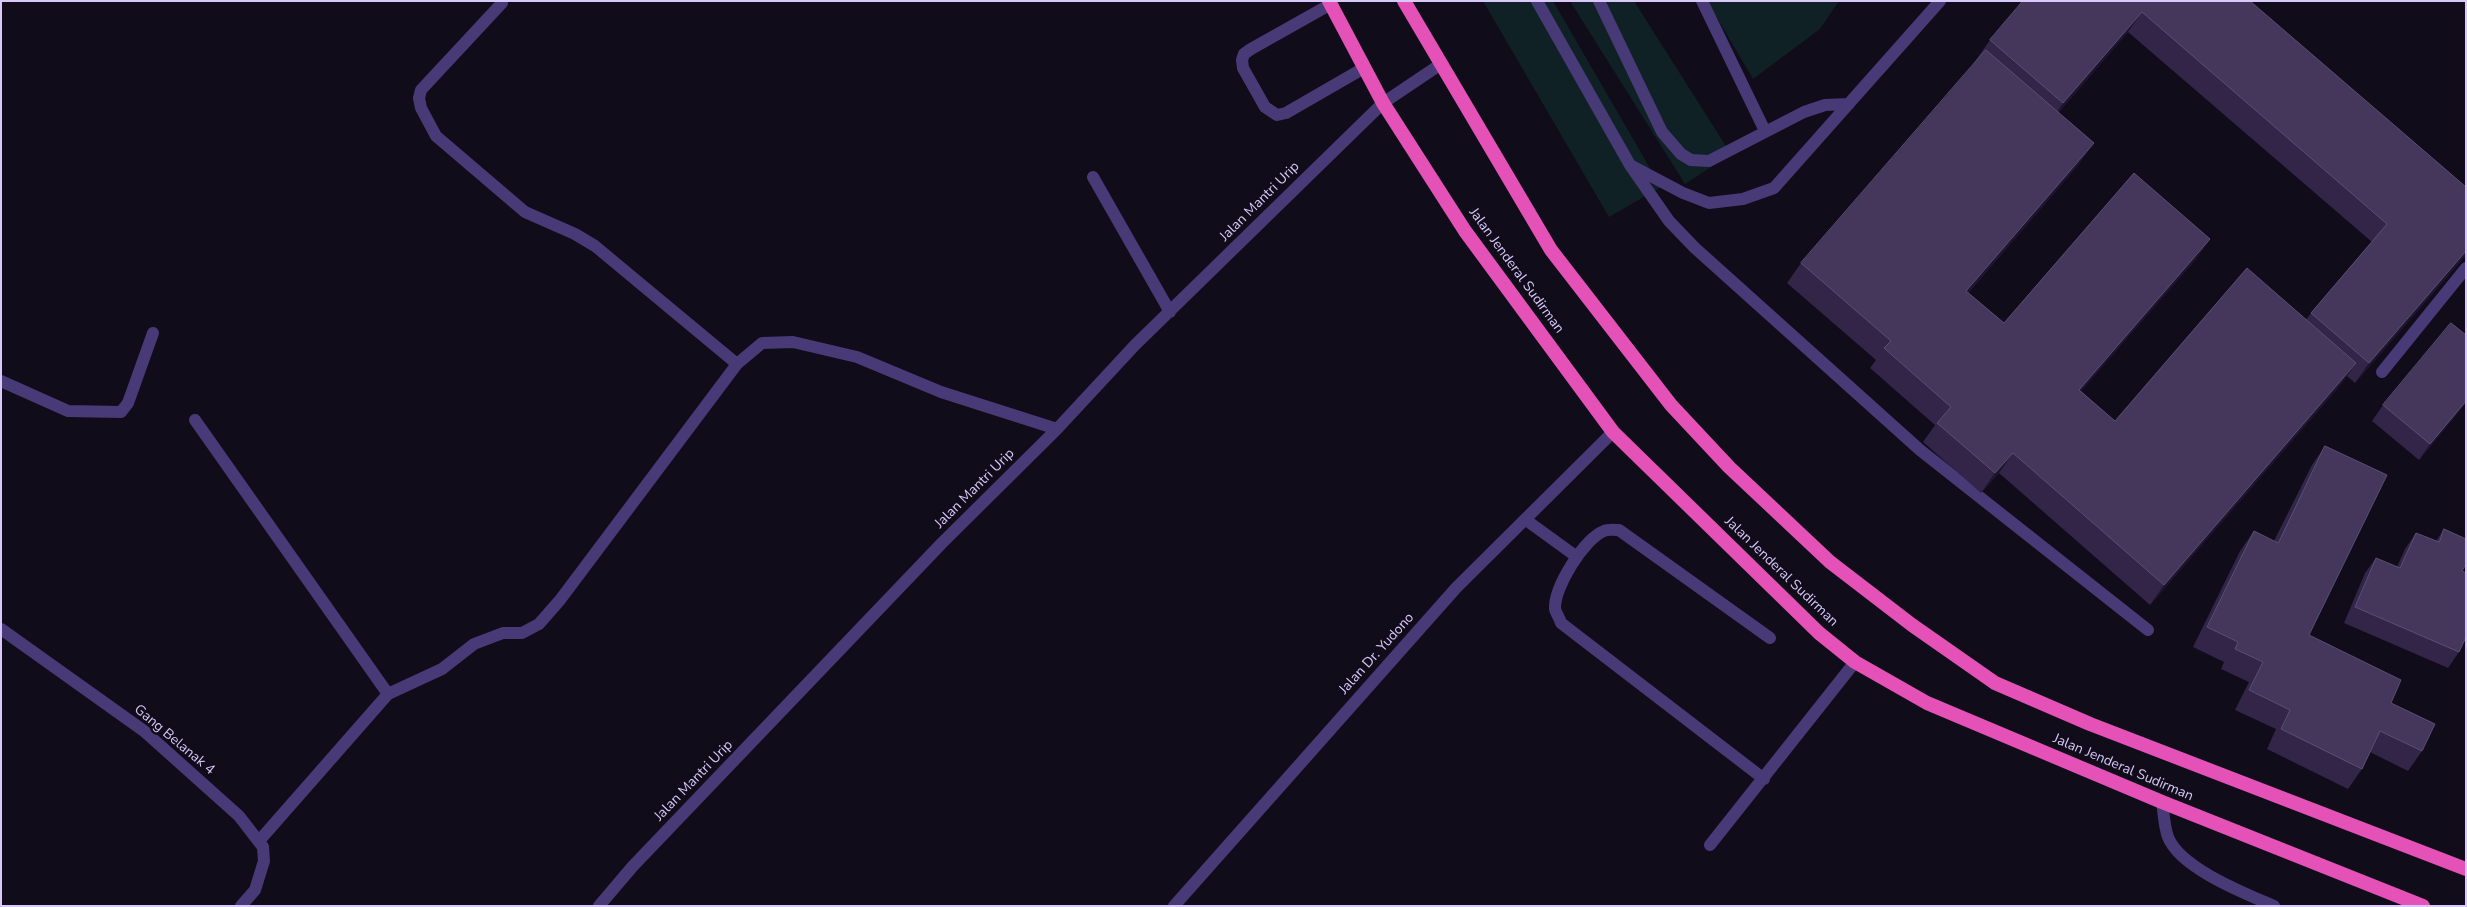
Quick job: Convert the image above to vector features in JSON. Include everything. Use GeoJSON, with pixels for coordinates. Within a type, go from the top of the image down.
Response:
{"type":"FeatureCollection","features":[{"type":"Feature","properties":{"kind":"highway","name":"Jalan Jenderal Sudirman"},"geometry":{"type":"LineString","coordinates":[[1404,1],[1551,250],[1671,405],[1729,467],[1830,562],[1912,626],[1995,683],[2090,724],[2466,870]]}},
{"type":"Feature","properties":{"kind":"highway","name":"Jalan Jenderal Sudirman"},"geometry":{"type":"LineString","coordinates":[[1330,3],[1382,103],[1465,231],[1614,432],[1819,634],[1855,662],[1927,703],[2162,802],[2423,906]]}},
{"type":"Feature","properties":{"kind":"street"},"geometry":{"type":"LineString","coordinates":[[1537,1],[1630,165],[1669,221],[1695,248],[1920,450],[2148,630]]}},
{"type":"Feature","properties":{"kind":"street"},"geometry":{"type":"LineString","coordinates":[[1600,1],[1662,132],[1681,154],[1691,160],[1708,161],[1811,109],[1825,105],[1849,104]]}},
{"type":"Feature","properties":{"kind":"street"},"geometry":{"type":"LineString","coordinates":[[1702,1],[1765,131]]}},
{"type":"Feature","properties":{"kind":"street"},"geometry":{"type":"LineString","coordinates":[[1630,165],[1683,192],[1710,203],[1743,199],[1774,188],[1940,1]]}},
{"type":"Feature","properties":{"kind":"street"},"geometry":{"type":"LineString","coordinates":[[502,3],[420,90],[421,108],[436,136],[525,212],[575,234],[595,246],[737,364]]}},
{"type":"Feature","properties":{"kind":"street"},"geometry":{"type":"LineString","coordinates":[[1330,3],[1251,49],[1242,60],[1243,68],[1265,107],[1278,115],[1286,113],[1364,68]]}},
{"type":"Feature","properties":{"kind":"street","name":"Jalan Mantri Urip"},"geometry":{"type":"LineString","coordinates":[[599,906],[633,866],[935,550],[1057,428],[1135,345],[1382,103],[1441,64]]}},
{"type":"Feature","properties":{"kind":"street"},"geometry":{"type":"LineString","coordinates":[[1093,177],[1170,312]]}},
{"type":"Feature","properties":{"kind":"street"},"geometry":{"type":"LineString","coordinates":[[2382,372],[2466,268]]}},
{"type":"Feature","properties":{"kind":"street"},"geometry":{"type":"LineString","coordinates":[[1,381],[68,411],[121,412],[128,403],[153,333]]}},
{"type":"Feature","properties":{"kind":"street"},"geometry":{"type":"LineString","coordinates":[[259,841],[388,694],[442,670],[474,644],[503,632],[522,633],[539,624],[560,600],[737,364],[762,343],[793,342],[857,356],[941,392],[1057,428]]}},
{"type":"Feature","properties":{"kind":"street"},"geometry":{"type":"LineString","coordinates":[[195,420],[388,694]]}},
{"type":"Feature","properties":{"kind":"street","name":"Jalan Dr. Yudono"},"geometry":{"type":"LineString","coordinates":[[1174,906],[1456,588],[1614,432]]}},
{"type":"Feature","properties":{"kind":"street"},"geometry":{"type":"LineString","coordinates":[[1526,520],[1577,557]]}},
{"type":"Feature","properties":{"kind":"street"},"geometry":{"type":"LineString","coordinates":[[1764,779],[1561,623],[1555,609],[1559,591],[1569,568],[1592,538],[1605,530],[1619,530],[1770,638]]}},
{"type":"Feature","properties":{"kind":"street","name":"Gang Belanak 4"},"geometry":{"type":"LineString","coordinates":[[1,629],[144,731],[239,816],[263,847],[264,861],[255,890],[241,906]]}},
{"type":"Feature","properties":{"kind":"street"},"geometry":{"type":"LineString","coordinates":[[1710,845],[1855,662]]}},
{"type":"Feature","properties":{"kind":"street"},"geometry":{"type":"LineString","coordinates":[[2162,802],[2169,838],[2188,863],[2274,906]]}},
{"type":"Feature","properties":{"kind":"shaded area"},"geometry":{"type":"Polygon","coordinates":[[[1483,1],[1553,1],[1661,187],[1609,217],[1483,1]]]}},
{"type":"Feature","properties":{"kind":"shaded area"},"geometry":{"type":"Polygon","coordinates":[[[1570,1],[1634,1],[1731,154],[1685,184],[1570,1]]]}},
{"type":"Feature","properties":{"kind":"shaded area"},"geometry":{"type":"Polygon","coordinates":[[[1707,1],[1839,1],[1820,29],[1753,79],[1707,1]]]}},
{"type":"Feature","properties":{"kind":"building"},"geometry":{"type":"Polygon","coordinates":[[[2023,1],[2250,1],[2466,187],[2466,251],[2369,363],[2311,313],[2387,224],[2142,12],[2063,103],[1990,40],[2023,1]]]}},
{"type":"Feature","properties":{"kind":"building"},"geometry":{"type":"Polygon","coordinates":[[[1986,50],[2094,143],[1966,291],[2004,323],[2134,173],[2210,239],[2079,390],[2115,421],[2247,268],[2356,363],[2164,585],[2013,453],[1995,473],[1937,423],[1951,407],[1884,348],[1891,341],[1801,263],[1986,50]]]}},
{"type":"Feature","properties":{"kind":"building"},"geometry":{"type":"Polygon","coordinates":[[[2451,323],[2466,335],[2466,401],[2430,444],[2383,405],[2451,323]]]}},
{"type":"Feature","properties":{"kind":"building"},"geometry":{"type":"Polygon","coordinates":[[[2325,446],[2387,475],[2309,635],[2401,680],[2391,703],[2435,724],[2422,751],[2380,731],[2362,769],[2281,729],[2290,710],[2249,690],[2263,662],[2235,649],[2238,642],[2207,627],[2254,531],[2278,543],[2325,446]]]}},
{"type":"Feature","properties":{"kind":"building"},"geometry":{"type":"Polygon","coordinates":[[[2444,529],[2466,539],[2466,564],[2462,571],[2466,573],[2466,637],[2459,652],[2355,607],[2376,558],[2400,568],[2416,533],[2439,542],[2444,529]]]}}]}
